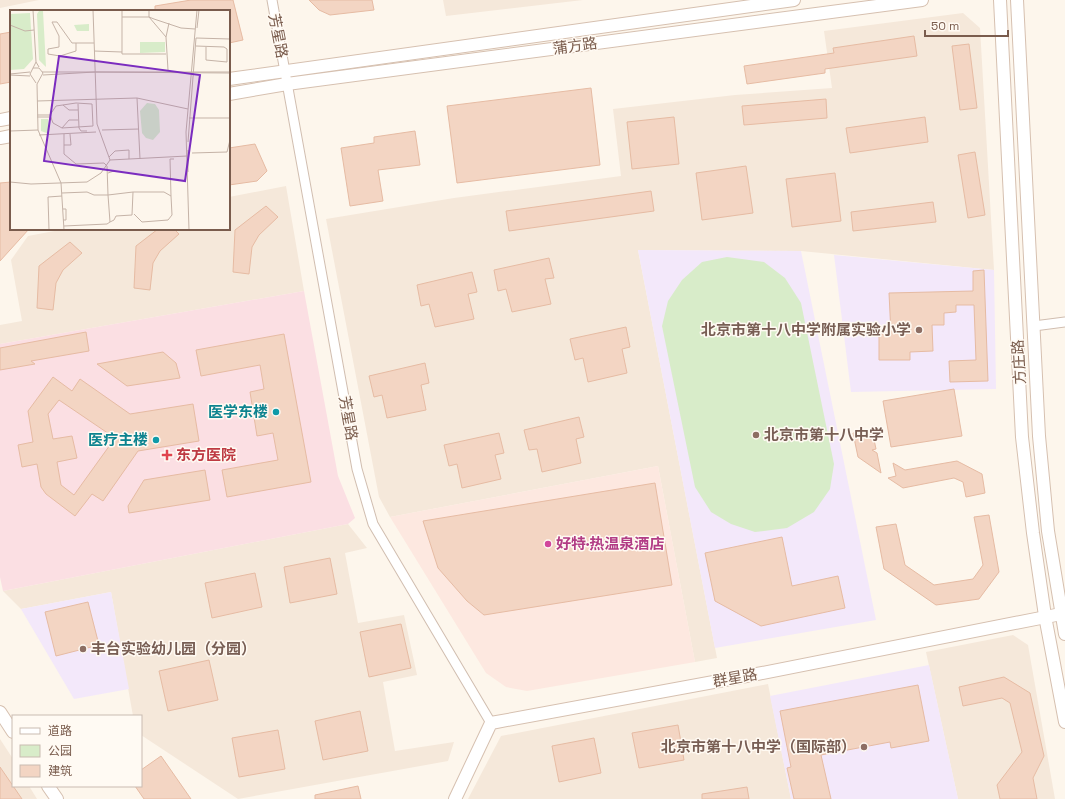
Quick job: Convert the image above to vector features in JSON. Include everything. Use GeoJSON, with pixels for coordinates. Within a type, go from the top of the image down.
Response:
{"type":"FeatureCollection","features":[{"type":"Feature","properties":{"kind":"street","name":"芳星路"},"geometry":{"type":"LineString","coordinates":[[272,0],[357,469],[373,524],[491,723]]}},
{"type":"Feature","properties":{"kind":"street","name":"蒲方路"},"geometry":{"type":"LineString","coordinates":[[230,80],[794,0]]}},
{"type":"Feature","properties":{"kind":"street","name":"蒲方路"},"geometry":{"type":"LineString","coordinates":[[230,94],[288,84],[922,0]]}},
{"type":"Feature","properties":{"kind":"street","name":"方庄路"},"geometry":{"type":"LineString","coordinates":[[1000,0],[1022,438],[1045,616],[1065,722]]}},
{"type":"Feature","properties":{"kind":"street","name":"方庄路"},"geometry":{"type":"LineString","coordinates":[[1017,0],[1039,436],[1048,531],[1065,634]]}},
{"type":"Feature","properties":{"kind":"street"},"geometry":{"type":"LineString","coordinates":[[0,120],[10,118]]}},
{"type":"Feature","properties":{"kind":"street"},"geometry":{"type":"LineString","coordinates":[[0,138],[10,136]]}},
{"type":"Feature","properties":{"kind":"street"},"geometry":{"type":"LineString","coordinates":[[1034,326],[1065,322]]}},
{"type":"Feature","properties":{"kind":"street","name":"群星路"},"geometry":{"type":"LineString","coordinates":[[491,723],[757,674],[1061,614]]}},
{"type":"Feature","properties":{"kind":"street"},"geometry":{"type":"LineString","coordinates":[[0,712],[12,730]]}},
{"type":"Feature","properties":{"kind":"street"},"geometry":{"type":"LineString","coordinates":[[454,799],[491,723]]}},
{"type":"Feature","properties":{"kind":"street"},"geometry":{"type":"LineString","coordinates":[[49,787],[57,799]]}},
{"type":"Feature","properties":{"kind":"shaded area"},"geometry":{"type":"Polygon","coordinates":[[[0,0],[39,0],[0,8],[0,0]]]}},
{"type":"Feature","properties":{"kind":"shaded area"},"geometry":{"type":"Polygon","coordinates":[[[443,0],[583,0],[446,16],[443,0]]]}},
{"type":"Feature","properties":{"kind":"shaded area"},"geometry":{"type":"Polygon","coordinates":[[[963,13],[980,28],[994,270],[801,251],[638,250],[717,658],[695,662],[658,466],[390,517],[379,497],[326,219],[454,198],[621,176],[613,109],[735,95],[832,88],[824,31],[963,13]]]}},
{"type":"Feature","properties":{"kind":"shaded area"},"geometry":{"type":"Polygon","coordinates":[[[286,186],[304,291],[0,344],[0,325],[22,321],[11,260],[28,236],[60,230],[230,230],[230,197],[286,186]]]}},
{"type":"Feature","properties":{"kind":"shaded area","name":"北京市第十八中学"},"geometry":{"type":"Polygon","coordinates":[[[638,250],[801,251],[876,620],[715,648],[638,250]]]}},
{"type":"Feature","properties":{"kind":"shaded area","name":"北京市第十八中学附属实验小学"},"geometry":{"type":"Polygon","coordinates":[[[834,255],[994,270],[996,389],[851,392],[834,255]]]}},
{"type":"Feature","properties":{"kind":"shaded area","name":"东方医院"},"geometry":{"type":"Polygon","coordinates":[[[304,291],[338,476],[355,518],[348,524],[3,591],[0,577],[0,344],[304,291]]]}},
{"type":"Feature","properties":{"kind":"shaded area"},"geometry":{"type":"Polygon","coordinates":[[[658,466],[695,662],[527,691],[506,687],[486,673],[390,517],[658,466]]]}},
{"type":"Feature","properties":{"kind":"shaded area"},"geometry":{"type":"Polygon","coordinates":[[[348,524],[367,548],[345,553],[358,623],[404,615],[417,675],[383,682],[395,751],[454,742],[448,761],[238,799],[142,736],[142,715],[133,715],[111,592],[21,609],[3,591],[348,524]]]}},
{"type":"Feature","properties":{"kind":"shaded area","name":"丰台实验幼儿园（分园）"},"geometry":{"type":"Polygon","coordinates":[[[111,592],[129,689],[74,699],[21,609],[111,592]]]}},
{"type":"Feature","properties":{"kind":"shaded area"},"geometry":{"type":"Polygon","coordinates":[[[1013,635],[1028,645],[1055,799],[958,799],[926,652],[1013,635]]]}},
{"type":"Feature","properties":{"kind":"shaded area","name":"北京市第十八中学（国际部）"},"geometry":{"type":"Polygon","coordinates":[[[929,665],[958,799],[791,799],[770,696],[929,665]]]}},
{"type":"Feature","properties":{"kind":"shaded area"},"geometry":{"type":"Polygon","coordinates":[[[768,684],[791,799],[468,799],[501,736],[768,684]]]}},
{"type":"Feature","properties":{"kind":"shaded area"},"geometry":{"type":"Polygon","coordinates":[[[0,739],[12,757],[12,787],[30,787],[37,799],[0,799],[0,739]]]}},
{"type":"Feature","properties":{"kind":"green space"},"geometry":{"type":"Polygon","coordinates":[[[727,257],[764,262],[785,278],[801,303],[834,464],[830,489],[814,512],[787,528],[755,532],[731,524],[711,512],[695,487],[662,326],[668,301],[682,280],[702,262],[727,257]]]}},
{"type":"Feature","properties":{"kind":"building"},"geometry":{"type":"Polygon","coordinates":[[[191,0],[233,0],[243,40],[230,43],[230,10],[155,10],[155,6],[191,0]]]}},
{"type":"Feature","properties":{"kind":"building"},"geometry":{"type":"Polygon","coordinates":[[[309,0],[372,0],[374,10],[330,15],[319,10],[309,0]]]}},
{"type":"Feature","properties":{"kind":"building"},"geometry":{"type":"Polygon","coordinates":[[[10,32],[10,82],[0,84],[0,34],[10,32]]]}},
{"type":"Feature","properties":{"kind":"building"},"geometry":{"type":"Polygon","coordinates":[[[914,36],[917,56],[825,69],[825,73],[747,84],[744,66],[834,53],[833,48],[914,36]]]}},
{"type":"Feature","properties":{"kind":"building"},"geometry":{"type":"Polygon","coordinates":[[[969,44],[977,108],[960,110],[952,46],[969,44]]]}},
{"type":"Feature","properties":{"kind":"building"},"geometry":{"type":"Polygon","coordinates":[[[591,88],[600,165],[457,183],[447,106],[591,88]]]}},
{"type":"Feature","properties":{"kind":"building"},"geometry":{"type":"Polygon","coordinates":[[[826,99],[827,118],[744,125],[742,106],[826,99]]]}},
{"type":"Feature","properties":{"kind":"building"},"geometry":{"type":"Polygon","coordinates":[[[674,117],[679,164],[632,169],[627,122],[674,117]]]}},
{"type":"Feature","properties":{"kind":"building"},"geometry":{"type":"Polygon","coordinates":[[[925,117],[928,142],[850,153],[846,128],[925,117]]]}},
{"type":"Feature","properties":{"kind":"building"},"geometry":{"type":"Polygon","coordinates":[[[415,131],[420,165],[378,170],[383,201],[350,206],[341,148],[374,143],[374,137],[415,131]]]}},
{"type":"Feature","properties":{"kind":"building"},"geometry":{"type":"Polygon","coordinates":[[[255,144],[267,171],[257,181],[230,185],[230,148],[255,144]]]}},
{"type":"Feature","properties":{"kind":"building"},"geometry":{"type":"Polygon","coordinates":[[[975,152],[985,215],[968,218],[958,155],[975,152]]]}},
{"type":"Feature","properties":{"kind":"building"},"geometry":{"type":"Polygon","coordinates":[[[746,166],[753,213],[702,220],[696,173],[746,166]]]}},
{"type":"Feature","properties":{"kind":"building"},"geometry":{"type":"Polygon","coordinates":[[[835,173],[841,221],[792,227],[786,179],[835,173]]]}},
{"type":"Feature","properties":{"kind":"building"},"geometry":{"type":"Polygon","coordinates":[[[10,182],[10,230],[28,230],[0,261],[0,183],[10,182]]]}},
{"type":"Feature","properties":{"kind":"building"},"geometry":{"type":"Polygon","coordinates":[[[651,191],[654,211],[509,231],[506,211],[651,191]]]}},
{"type":"Feature","properties":{"kind":"building"},"geometry":{"type":"Polygon","coordinates":[[[933,202],[936,222],[853,231],[851,212],[933,202]]]}},
{"type":"Feature","properties":{"kind":"building"},"geometry":{"type":"Polygon","coordinates":[[[266,206],[278,217],[259,235],[252,247],[249,274],[233,272],[235,230],[266,206]]]}},
{"type":"Feature","properties":{"kind":"building"},"geometry":{"type":"Polygon","coordinates":[[[157,230],[175,230],[179,234],[160,251],[153,263],[150,290],[134,288],[136,246],[157,230]]]}},
{"type":"Feature","properties":{"kind":"building"},"geometry":{"type":"Polygon","coordinates":[[[70,242],[82,253],[63,270],[56,283],[53,310],[37,308],[39,266],[70,242]]]}},
{"type":"Feature","properties":{"kind":"building"},"geometry":{"type":"Polygon","coordinates":[[[549,258],[554,278],[545,279],[551,304],[512,312],[506,289],[498,291],[494,270],[549,258]]]}},
{"type":"Feature","properties":{"kind":"building"},"geometry":{"type":"Polygon","coordinates":[[[984,270],[988,381],[950,382],[949,361],[976,360],[974,305],[956,305],[956,312],[944,313],[944,325],[932,325],[933,351],[910,352],[910,360],[879,360],[879,334],[891,334],[889,293],[973,291],[973,271],[984,270]]]}},
{"type":"Feature","properties":{"kind":"building"},"geometry":{"type":"Polygon","coordinates":[[[472,272],[477,292],[468,294],[474,319],[435,327],[429,304],[421,306],[417,285],[472,272]]]}},
{"type":"Feature","properties":{"kind":"building"},"geometry":{"type":"Polygon","coordinates":[[[626,327],[630,347],[622,349],[627,373],[588,382],[583,358],[575,360],[570,339],[626,327]]]}},
{"type":"Feature","properties":{"kind":"building"},"geometry":{"type":"Polygon","coordinates":[[[86,332],[89,351],[31,361],[35,364],[0,370],[0,348],[86,332]]]}},
{"type":"Feature","properties":{"kind":"building","name":"医学东楼"},"geometry":{"type":"Polygon","coordinates":[[[284,334],[311,482],[227,497],[222,470],[278,460],[273,433],[257,436],[250,392],[264,389],[260,365],[201,376],[196,350],[284,334]]]}},
{"type":"Feature","properties":{"kind":"building"},"geometry":{"type":"Polygon","coordinates":[[[163,352],[176,363],[180,378],[127,386],[97,364],[163,352]]]}},
{"type":"Feature","properties":{"kind":"building"},"geometry":{"type":"Polygon","coordinates":[[[425,363],[429,383],[421,385],[426,410],[387,418],[382,395],[374,397],[369,376],[425,363]]]}},
{"type":"Feature","properties":{"kind":"building","name":"医疗主楼"},"geometry":{"type":"Polygon","coordinates":[[[53,377],[72,391],[80,379],[130,414],[193,404],[199,441],[138,451],[103,501],[92,494],[75,516],[46,494],[41,487],[37,464],[22,467],[18,445],[33,442],[28,411],[53,377]],[[59,400],[48,414],[53,439],[72,436],[77,458],[57,462],[61,485],[74,495],[115,438],[59,400]]]}},
{"type":"Feature","properties":{"kind":"building"},"geometry":{"type":"Polygon","coordinates":[[[954,389],[962,436],[891,447],[883,401],[954,389]]]}},
{"type":"Feature","properties":{"kind":"building"},"geometry":{"type":"Polygon","coordinates":[[[579,417],[584,437],[576,439],[581,463],[542,472],[537,449],[529,450],[524,430],[579,417]]]}},
{"type":"Feature","properties":{"kind":"building"},"geometry":{"type":"Polygon","coordinates":[[[872,430],[876,449],[872,450],[877,453],[881,473],[858,457],[853,433],[872,430]]]}},
{"type":"Feature","properties":{"kind":"building"},"geometry":{"type":"Polygon","coordinates":[[[499,433],[504,453],[495,455],[501,479],[462,488],[457,464],[449,466],[444,445],[499,433]]]}},
{"type":"Feature","properties":{"kind":"building"},"geometry":{"type":"Polygon","coordinates":[[[957,461],[982,474],[985,493],[966,497],[963,482],[954,478],[903,488],[888,478],[896,476],[893,463],[905,470],[957,461]]]}},
{"type":"Feature","properties":{"kind":"building"},"geometry":{"type":"Polygon","coordinates":[[[205,470],[210,500],[129,513],[128,506],[144,480],[205,470]]]}},
{"type":"Feature","properties":{"kind":"building","name":"好特·热温泉酒店"},"geometry":{"type":"Polygon","coordinates":[[[655,483],[672,585],[484,615],[467,601],[438,568],[423,521],[655,483]]]}},
{"type":"Feature","properties":{"kind":"building"},"geometry":{"type":"Polygon","coordinates":[[[989,515],[999,572],[979,599],[936,605],[884,569],[876,527],[896,524],[905,565],[934,585],[973,579],[983,565],[974,517],[989,515]]]}},
{"type":"Feature","properties":{"kind":"building"},"geometry":{"type":"Polygon","coordinates":[[[782,537],[792,586],[838,576],[845,608],[761,626],[715,601],[705,553],[782,537]]]}},
{"type":"Feature","properties":{"kind":"building"},"geometry":{"type":"Polygon","coordinates":[[[330,558],[337,594],[290,603],[284,567],[330,558]]]}},
{"type":"Feature","properties":{"kind":"building"},"geometry":{"type":"Polygon","coordinates":[[[255,573],[262,607],[212,618],[205,583],[255,573]]]}},
{"type":"Feature","properties":{"kind":"building"},"geometry":{"type":"Polygon","coordinates":[[[88,602],[99,645],[56,656],[45,612],[88,602]]]}},
{"type":"Feature","properties":{"kind":"building"},"geometry":{"type":"Polygon","coordinates":[[[401,624],[411,668],[369,677],[360,632],[401,624]]]}},
{"type":"Feature","properties":{"kind":"building"},"geometry":{"type":"Polygon","coordinates":[[[209,660],[218,700],[168,711],[159,671],[209,660]]]}},
{"type":"Feature","properties":{"kind":"building"},"geometry":{"type":"Polygon","coordinates":[[[1004,677],[1030,693],[1044,756],[1033,778],[1037,799],[1000,799],[997,785],[1022,752],[1010,703],[1002,698],[963,706],[959,687],[1004,677]]]}},
{"type":"Feature","properties":{"kind":"building"},"geometry":{"type":"Polygon","coordinates":[[[918,685],[929,741],[891,748],[890,742],[821,755],[831,799],[794,799],[787,768],[791,767],[780,711],[918,685]]]}},
{"type":"Feature","properties":{"kind":"building"},"geometry":{"type":"Polygon","coordinates":[[[360,711],[368,751],[323,760],[315,721],[360,711]]]}},
{"type":"Feature","properties":{"kind":"building"},"geometry":{"type":"Polygon","coordinates":[[[678,725],[684,760],[639,768],[632,733],[678,725]]]}},
{"type":"Feature","properties":{"kind":"building"},"geometry":{"type":"Polygon","coordinates":[[[278,730],[285,769],[239,777],[232,738],[278,730]]]}},
{"type":"Feature","properties":{"kind":"building"},"geometry":{"type":"Polygon","coordinates":[[[594,738],[601,773],[559,782],[552,746],[594,738]]]}},
{"type":"Feature","properties":{"kind":"building"},"geometry":{"type":"Polygon","coordinates":[[[161,756],[191,799],[144,799],[136,787],[142,787],[142,769],[161,756]]]}},
{"type":"Feature","properties":{"kind":"building"},"geometry":{"type":"Polygon","coordinates":[[[0,767],[12,784],[12,787],[14,787],[22,799],[0,799],[0,767]]]}},
{"type":"Feature","properties":{"kind":"building"},"geometry":{"type":"Polygon","coordinates":[[[358,786],[361,799],[315,799],[315,795],[358,786]]]}},
{"type":"Feature","properties":{"kind":"building"},"geometry":{"type":"Polygon","coordinates":[[[747,787],[749,799],[702,799],[702,794],[747,787]]]}},
{"type":"Feature","properties":{"kind":"place","name":"北京市第十八中学附属实验小学"},"geometry":{"type":"Point","coordinates":[919,330]}},
{"type":"Feature","properties":{"kind":"place","name":"医学东楼"},"geometry":{"type":"Point","coordinates":[276,412]}},
{"type":"Feature","properties":{"kind":"place","name":"北京市第十八中学"},"geometry":{"type":"Point","coordinates":[756,435]}},
{"type":"Feature","properties":{"kind":"place","name":"医疗主楼"},"geometry":{"type":"Point","coordinates":[156,440]}},
{"type":"Feature","properties":{"kind":"place","name":"东方医院"},"geometry":{"type":"Point","coordinates":[167,455]}},
{"type":"Feature","properties":{"kind":"place","name":"好特·热温泉酒店"},"geometry":{"type":"Point","coordinates":[548,544]}},
{"type":"Feature","properties":{"kind":"place","name":"丰台实验幼儿园（分园）"},"geometry":{"type":"Point","coordinates":[83,649]}},
{"type":"Feature","properties":{"kind":"place","name":"北京市第十八中学（国际部）"},"geometry":{"type":"Point","coordinates":[864,747]}}]}
